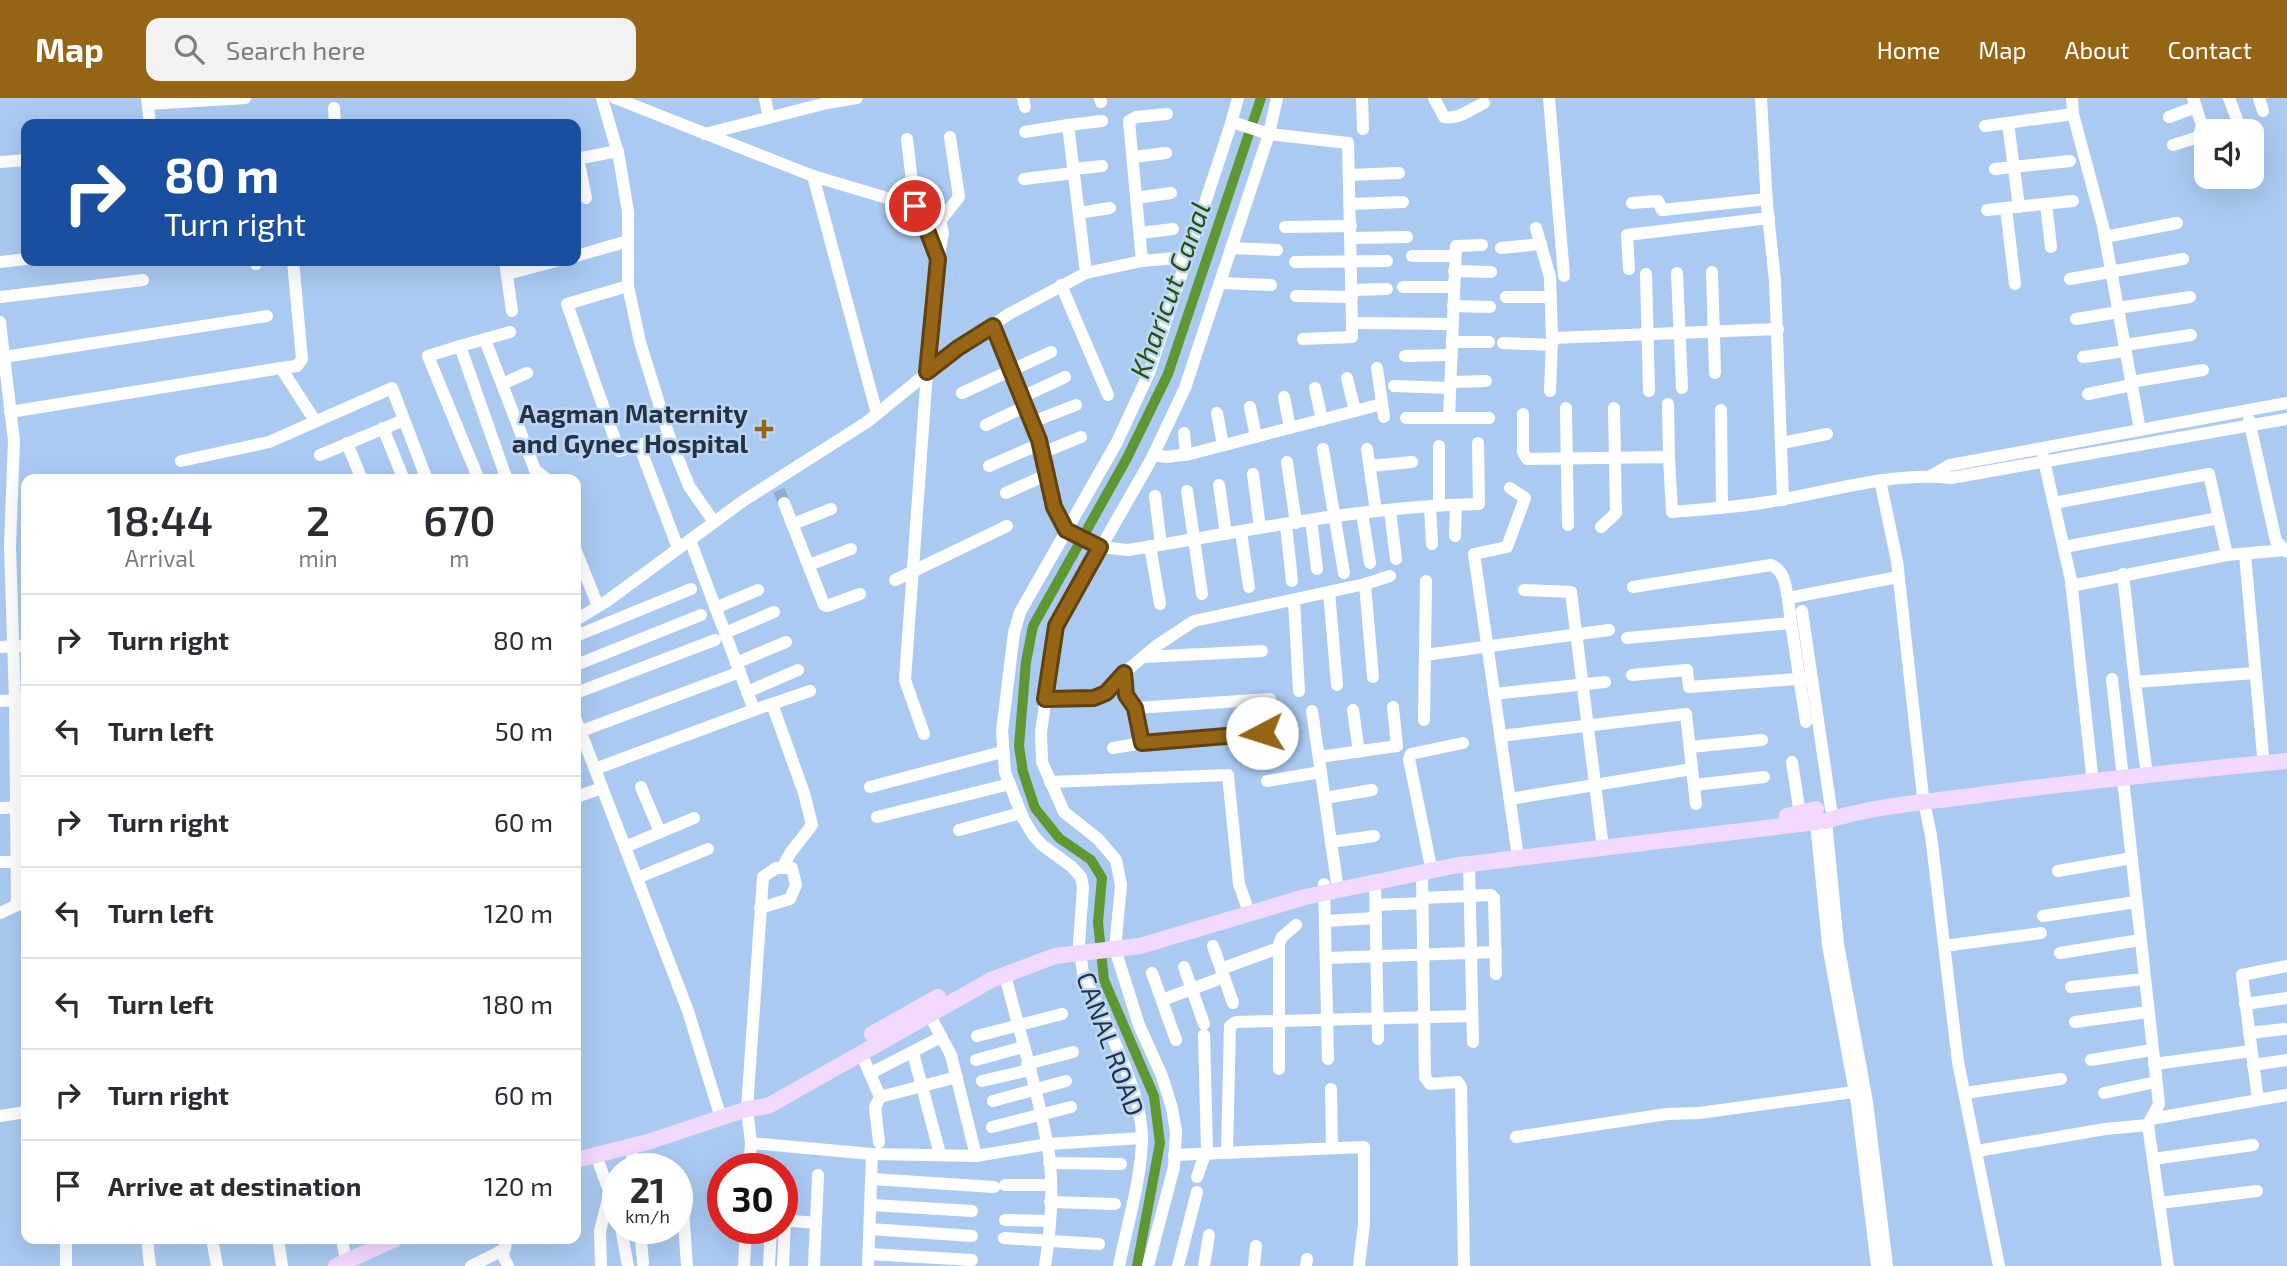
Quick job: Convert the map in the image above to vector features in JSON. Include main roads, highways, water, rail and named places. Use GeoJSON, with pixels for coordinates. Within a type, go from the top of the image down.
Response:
{"type":"FeatureCollection","features":[{"type":"Feature","properties":{"kind":"main road"},"geometry":{"type":"LineString","coordinates":[[747,1109],[907,1014],[987,971],[1050,947],[1139,946],[1210,937],[1331,887],[1375,882],[1426,867],[1469,864],[1819,814],[1843,816],[2027,780],[2124,774],[2146,768],[2280,759]]}},
{"type":"Feature","properties":{"kind":"main road"},"geometry":{"type":"LineString","coordinates":[[1923,800],[2124,774],[2280,759]]}},
{"type":"Feature","properties":{"kind":"main road"},"geometry":{"type":"LineString","coordinates":[[1115,946],[1247,904],[1517,850],[1602,844]]}},
{"type":"Feature","properties":{"kind":"main road"},"geometry":{"type":"LineString","coordinates":[[581,1159],[631,1146],[747,1109],[768,1106],[929,1014],[1004,975],[1082,948]]}},
{"type":"Feature","properties":{"kind":"main road"},"geometry":{"type":"LineString","coordinates":[[343,1264],[385,1244]]}},
{"type":"Feature","properties":{"kind":"waterway","name":"Kharicut Canal"},"geometry":{"type":"LineString","coordinates":[[1137,1266],[1160,1143],[1154,1096],[1104,980],[1098,922],[1102,878],[1091,860],[1059,838],[1035,808],[1023,772],[1019,746],[1026,662],[1033,626],[1127,458],[1168,374],[1261,98]]}},
{"type":"Feature","properties":{"kind":"tunnel"},"geometry":{"type":"LineString","coordinates":[[779,490],[784,503]]}},
{"type":"Feature","properties":{"kind":"place","name":"Aagman Maternity and Gynec Hospital"},"geometry":{"type":"Point","coordinates":[764,429]}}]}
